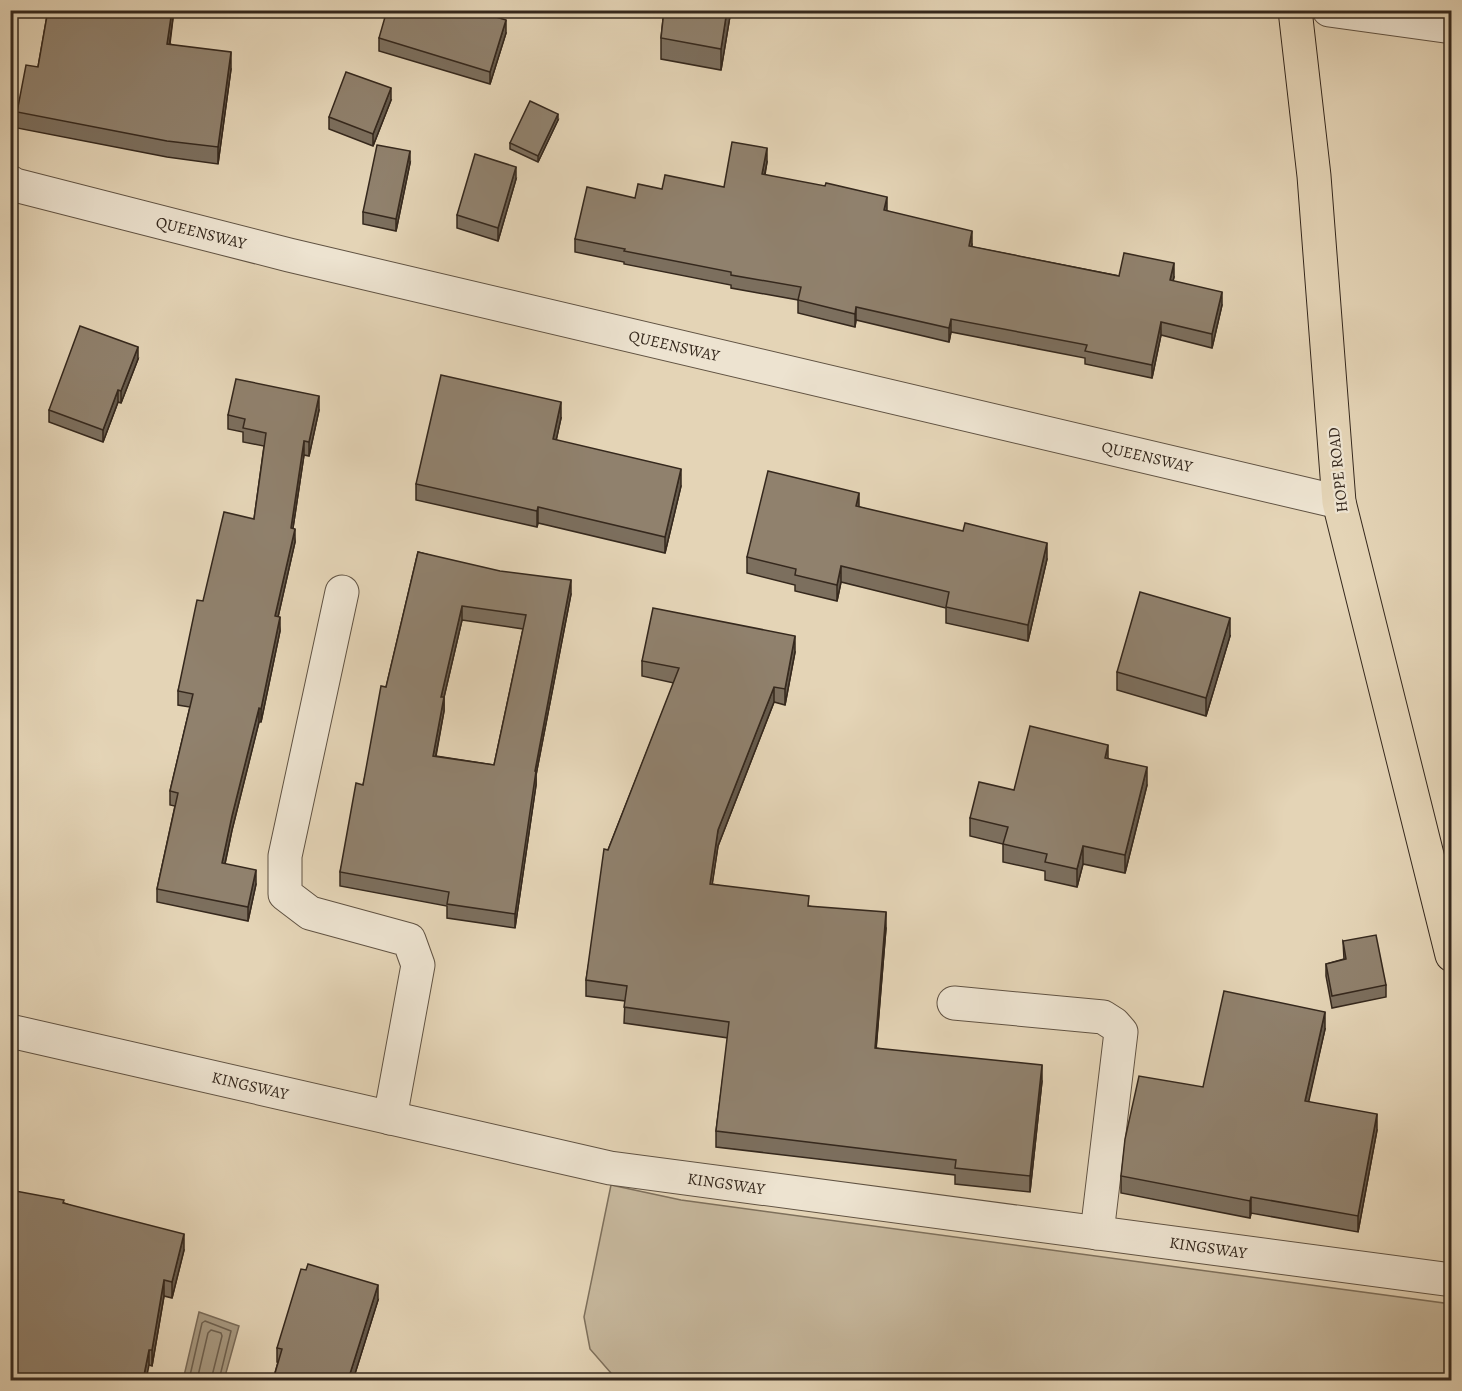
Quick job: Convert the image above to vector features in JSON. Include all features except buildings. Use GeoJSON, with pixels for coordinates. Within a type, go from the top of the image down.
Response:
{"type":"FeatureCollection","features":[{"type":"Feature","properties":{"kind":"main road","name":"HOPE ROAD"},"geometry":{"type":"LineString","coordinates":[[1295,10],[1314,186],[1339,502],[1452,955]]}},
{"type":"Feature","properties":{"kind":"street"},"geometry":{"type":"LineString","coordinates":[[1329,10],[1452,27]]}},
{"type":"Feature","properties":{"kind":"street","name":"QUEENSWAY"},"geometry":{"type":"LineString","coordinates":[[10,182],[289,255],[1339,502]]}},
{"type":"Feature","properties":{"kind":"street"},"geometry":{"type":"LineString","coordinates":[[342,592],[285,856],[285,894],[310,913],[410,940],[418,965],[390,1118]]}},
{"type":"Feature","properties":{"kind":"street"},"geometry":{"type":"LineString","coordinates":[[954,1003],[1103,1017],[1121,1032],[1097,1233]]}},
{"type":"Feature","properties":{"kind":"street","name":"KINGSWAY"},"geometry":{"type":"LineString","coordinates":[[10,1031],[610,1168],[1452,1280]]}},
{"type":"Feature","properties":{"kind":"shaded area"},"geometry":{"type":"Polygon","coordinates":[[[611,1185],[681,1200],[1451,1304],[1451,1380],[617,1380],[590,1349],[584,1317],[611,1185]]]}},
{"type":"Feature","properties":{"kind":"water"},"geometry":{"type":"Polygon","coordinates":[[[199,1312],[239,1326],[224,1380],[183,1380],[199,1312]]]}}]}
